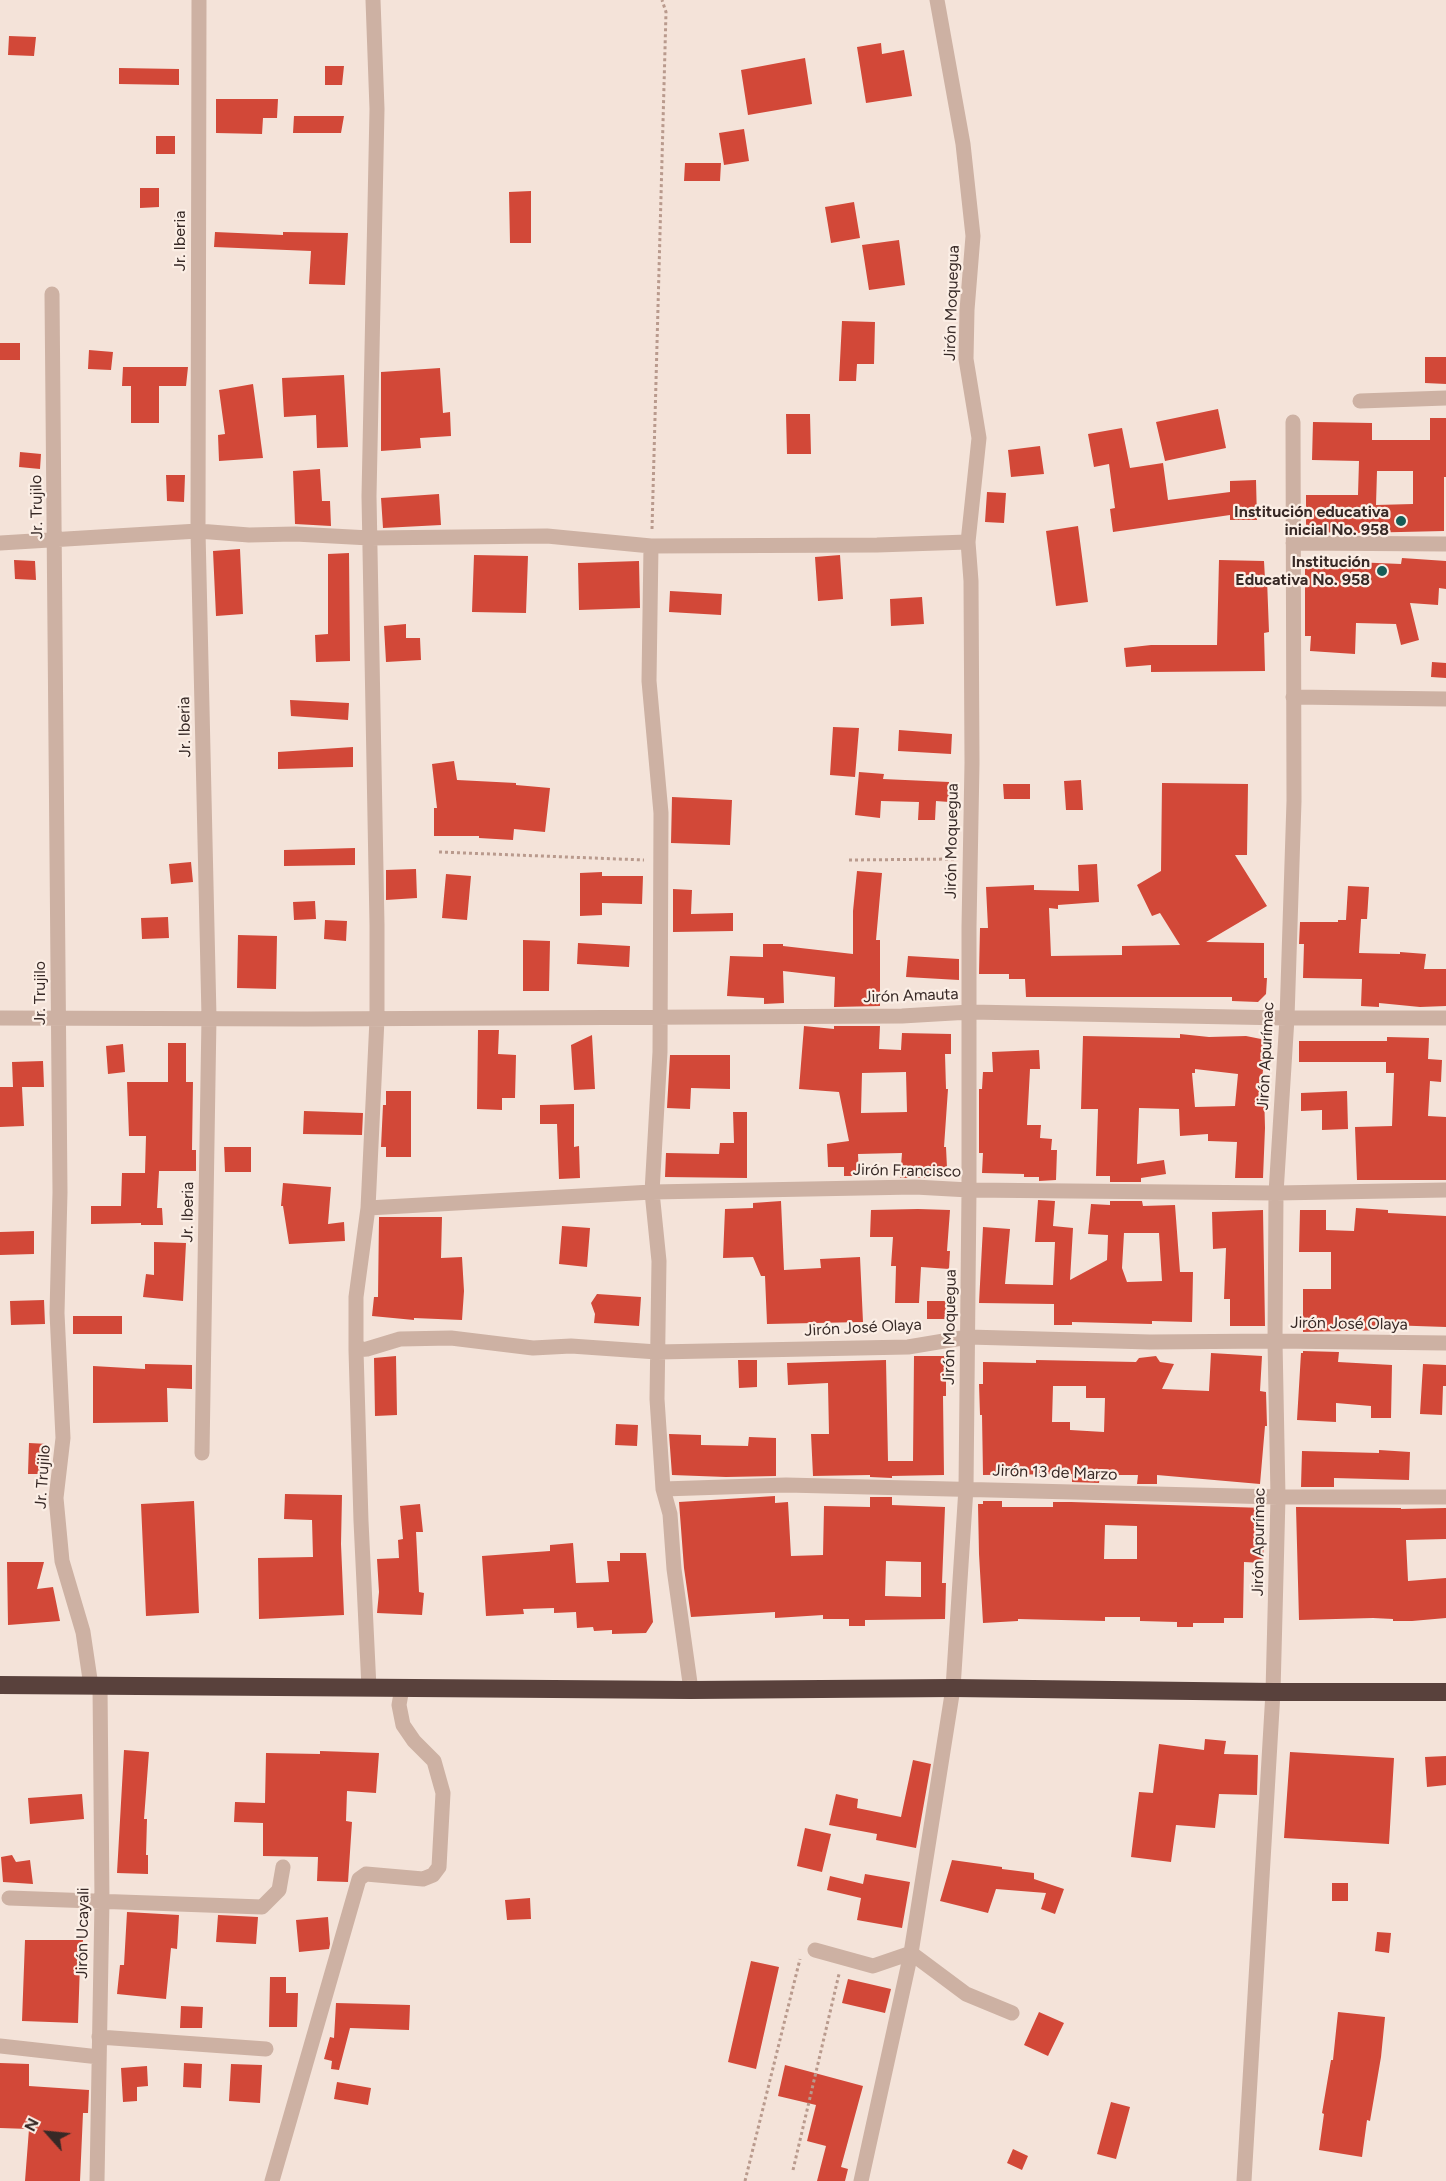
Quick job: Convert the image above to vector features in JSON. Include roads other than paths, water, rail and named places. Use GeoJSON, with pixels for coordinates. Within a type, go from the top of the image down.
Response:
{"type":"FeatureCollection","features":[{"type":"Feature","properties":{"kind":"highway"},"geometry":{"type":"LineString","coordinates":[[0,1685],[1446,1692]]}},
{"type":"Feature","properties":{"kind":"street","name":"Jr. Iberia"},"geometry":{"type":"LineString","coordinates":[[199,0],[198,531],[209,1017],[202,1453]]}},
{"type":"Feature","properties":{"kind":"street"},"geometry":{"type":"LineString","coordinates":[[369,1688],[361,1521],[356,1297],[369,1208],[376,1018],[377,925],[370,538],[377,108],[373,0]]}},
{"type":"Feature","properties":{"kind":"street","name":"Jirón Moquegua"},"geometry":{"type":"LineString","coordinates":[[861,2181],[912,1953],[953,1688],[966,1488],[971,638],[968,542],[979,438],[966,359],[973,236],[963,144],[937,0]]}},
{"type":"Feature","properties":{"kind":"street","name":"Jr. Trujilo"},"geometry":{"type":"LineString","coordinates":[[52,294],[60,1192],[57,1313],[63,1438],[56,1498],[62,1561],[83,1632],[95,1686]]}},
{"type":"Feature","properties":{"kind":"street"},"geometry":{"type":"LineString","coordinates":[[1360,401],[1446,398]]}},
{"type":"Feature","properties":{"kind":"street","name":"Jirón Apurímac"},"geometry":{"type":"LineString","coordinates":[[1244,2181],[1273,1692],[1278,1497],[1275,1341],[1276,1192],[1287,1018],[1294,801],[1293,422]]}},
{"type":"Feature","properties":{"kind":"street"},"geometry":{"type":"LineString","coordinates":[[0,543],[198,531],[249,535],[295,534],[370,538],[547,536],[651,546],[877,545],[968,542]]}},
{"type":"Feature","properties":{"kind":"street"},"geometry":{"type":"LineString","coordinates":[[1293,543],[1446,544]]}},
{"type":"Feature","properties":{"kind":"street"},"geometry":{"type":"LineString","coordinates":[[651,546],[649,681],[661,813],[660,1052],[652,1192],[658,1261],[657,1399],[663,1489],[670,1514],[674,1569],[691,1690]]}},
{"type":"Feature","properties":{"kind":"street"},"geometry":{"type":"LineString","coordinates":[[1293,697],[1446,699]]}},
{"type":"Feature","properties":{"kind":"street","name":"Jirón Amauta"},"geometry":{"type":"LineString","coordinates":[[0,1018],[902,1016],[970,1012],[1287,1018],[1446,1018]]}},
{"type":"Feature","properties":{"kind":"street","name":"Jirón Francisco"},"geometry":{"type":"LineString","coordinates":[[369,1208],[652,1192],[915,1187],[969,1190],[1276,1192],[1446,1190]]}},
{"type":"Feature","properties":{"kind":"street","name":"Jirón José Olaya"},"geometry":{"type":"LineString","coordinates":[[356,1350],[400,1339],[451,1338],[533,1348],[571,1346],[657,1352],[908,1347],[968,1337],[1150,1342],[1446,1343]]}},
{"type":"Feature","properties":{"kind":"street","name":"Jirón 13 de Marzo"},"geometry":{"type":"LineString","coordinates":[[663,1489],[786,1485],[1278,1497],[1446,1497]]}},
{"type":"Feature","properties":{"kind":"street","name":"Jirón Ucayali"},"geometry":{"type":"LineString","coordinates":[[95,1686],[102,1901],[98,2181]]}},
{"type":"Feature","properties":{"kind":"street"},"geometry":{"type":"LineString","coordinates":[[272,2181],[359,1879],[366,1874],[423,1879],[433,1875],[439,1867],[443,1793],[434,1761],[414,1741],[404,1725],[399,1705],[402,1688]]}},
{"type":"Feature","properties":{"kind":"street"},"geometry":{"type":"LineString","coordinates":[[9,1898],[262,1907],[279,1890],[283,1867]]}},
{"type":"Feature","properties":{"kind":"street"},"geometry":{"type":"LineString","coordinates":[[815,1950],[873,1966],[912,1953],[966,1994],[1012,2013]]}},
{"type":"Feature","properties":{"kind":"street"},"geometry":{"type":"LineString","coordinates":[[99,2037],[267,2049]]}},
{"type":"Feature","properties":{"kind":"street"},"geometry":{"type":"LineString","coordinates":[[0,2046],[99,2057]]}},
{"type":"Feature","properties":{"kind":"place","name":"Institución educativa inicial No. 958"},"geometry":{"type":"Point","coordinates":[1401,521]}},
{"type":"Feature","properties":{"kind":"place","name":"Institución Educativa No. 958"},"geometry":{"type":"Point","coordinates":[1382,571]}}]}
